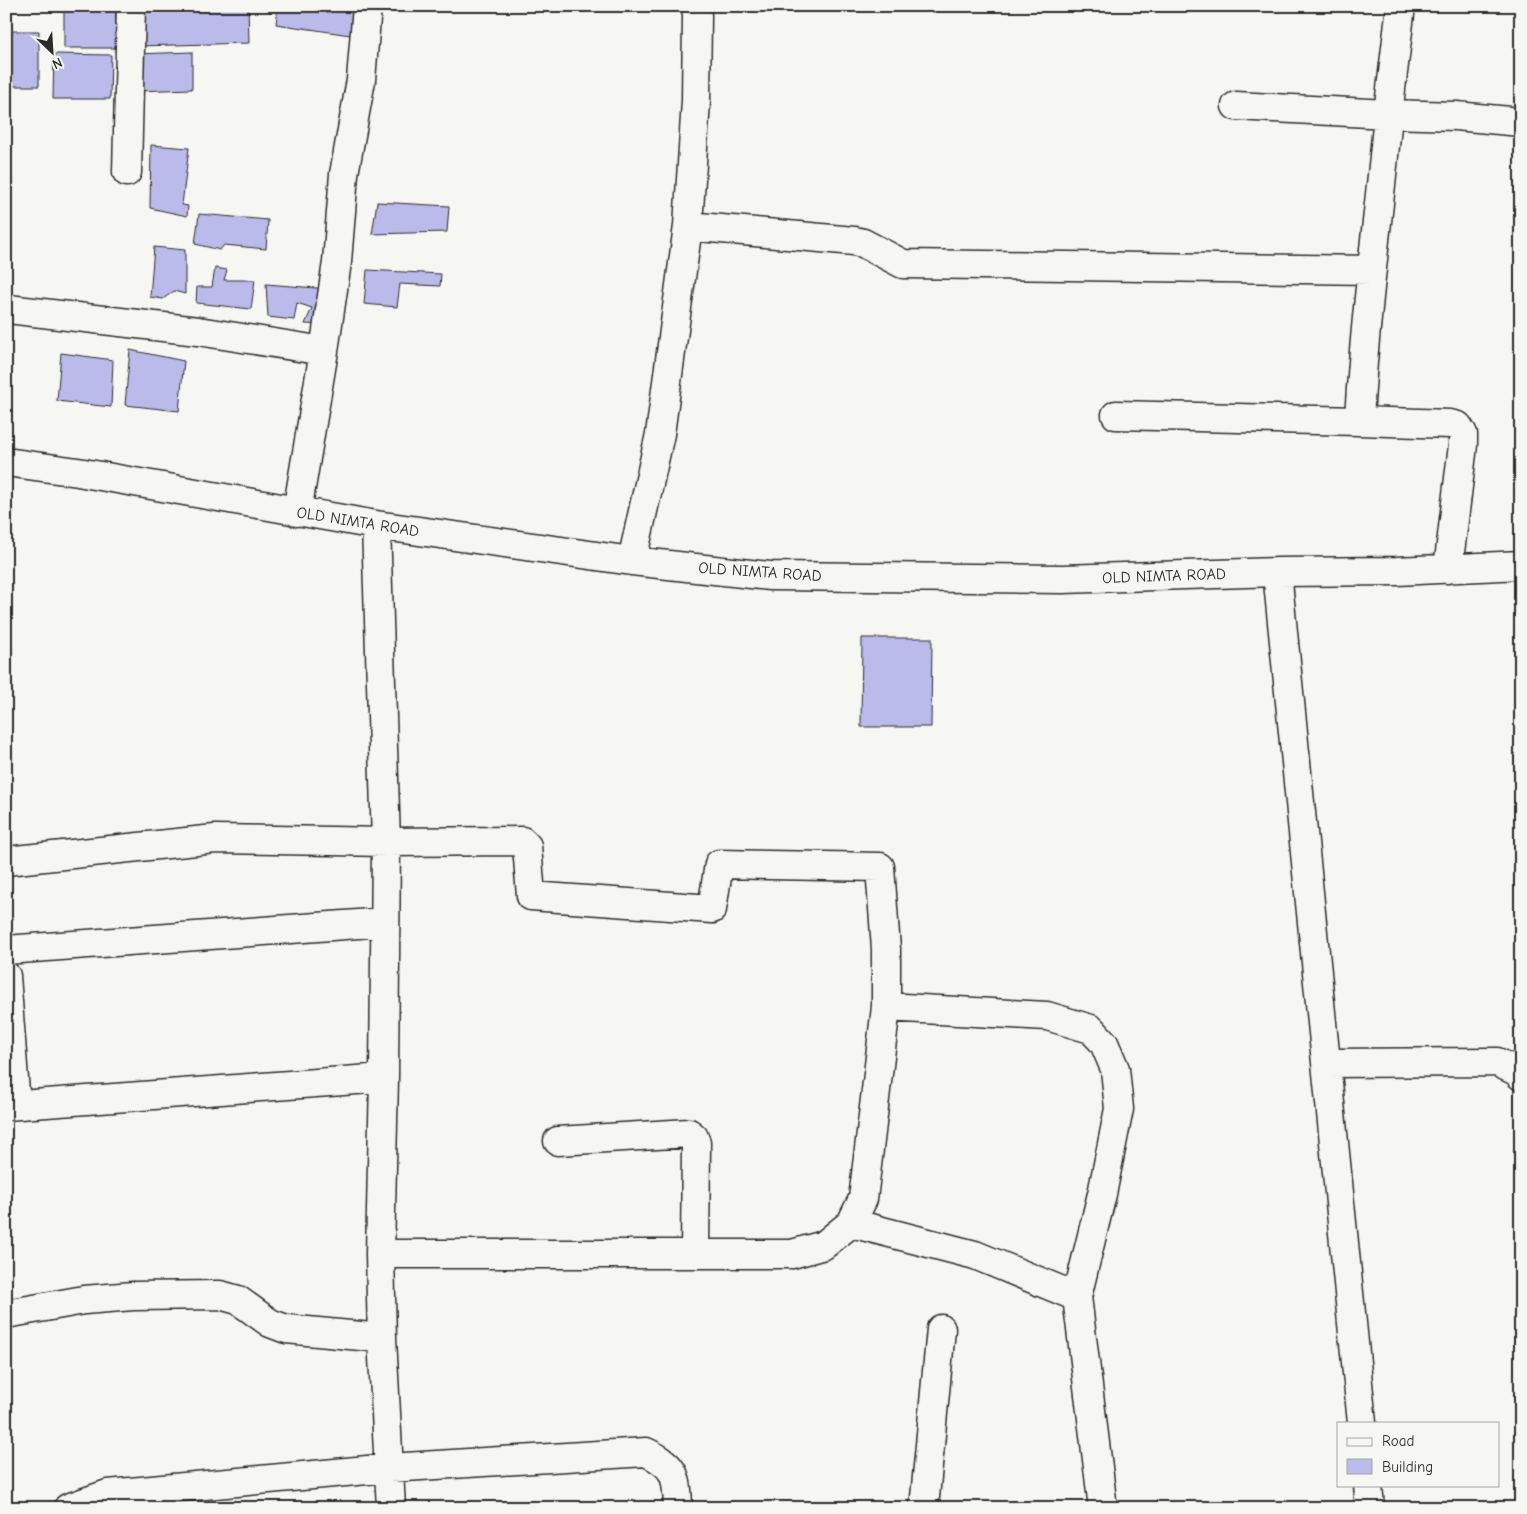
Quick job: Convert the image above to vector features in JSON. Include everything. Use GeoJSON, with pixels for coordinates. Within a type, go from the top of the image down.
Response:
{"type":"FeatureCollection","features":[{"type":"Feature","properties":{"kind":"street"},"geometry":{"type":"LineString","coordinates":[[127,172],[131,6]]}},
{"type":"Feature","properties":{"kind":"street"},"geometry":{"type":"LineString","coordinates":[[297,512],[337,262],[344,174],[361,80],[366,6]]}},
{"type":"Feature","properties":{"kind":"street"},"geometry":{"type":"LineString","coordinates":[[632,561],[660,434],[688,226],[696,101],[696,6]]}},
{"type":"Feature","properties":{"kind":"street"},"geometry":{"type":"LineString","coordinates":[[1358,421],[1362,360],[1401,6]]}},
{"type":"Feature","properties":{"kind":"street"},"geometry":{"type":"LineString","coordinates":[[1236,106],[1456,116],[1521,122]]}},
{"type":"Feature","properties":{"kind":"street"},"geometry":{"type":"LineString","coordinates":[[688,226],[854,241],[863,243],[903,264],[1372,270]]}},
{"type":"Feature","properties":{"kind":"street"},"geometry":{"type":"LineString","coordinates":[[8,309],[198,331],[324,351]]}},
{"type":"Feature","properties":{"kind":"street"},"geometry":{"type":"LineString","coordinates":[[1116,415],[1358,421],[1450,424],[1458,426],[1463,434],[1463,445],[1448,569]]}},
{"type":"Feature","properties":{"kind":"street","name":"OLD NIMTA ROAD"},"geometry":{"type":"LineString","coordinates":[[6,462],[78,472],[376,525],[632,561],[770,576],[1063,579],[1276,572],[1397,571],[1521,565]]}},
{"type":"Feature","properties":{"kind":"street"},"geometry":{"type":"LineString","coordinates":[[376,525],[386,842],[380,1254],[382,1338],[391,1508]]}},
{"type":"Feature","properties":{"kind":"street"},"geometry":{"type":"LineString","coordinates":[[1276,572],[1362,1422]]}},
{"type":"Feature","properties":{"kind":"street"},"geometry":{"type":"LineString","coordinates":[[6,860],[215,839],[386,842],[522,841],[527,846],[531,896],[712,909],[719,864],[880,867],[886,949],[886,1007],[863,1198],[851,1223],[824,1245],[792,1254],[380,1254]]}},
{"type":"Feature","properties":{"kind":"street"},"geometry":{"type":"LineString","coordinates":[[6,950],[385,922]]}},
{"type":"Feature","properties":{"kind":"street"},"geometry":{"type":"LineString","coordinates":[[6,976],[11,1106],[384,1078]]}},
{"type":"Feature","properties":{"kind":"street"},"geometry":{"type":"LineString","coordinates":[[886,1007],[1047,1016],[1091,1029],[1104,1044],[1115,1070],[1119,1109],[1077,1297],[1103,1508]]}},
{"type":"Feature","properties":{"kind":"street"},"geometry":{"type":"LineString","coordinates":[[1326,1064],[1497,1062],[1516,1071],[1521,1076]]}},
{"type":"Feature","properties":{"kind":"street"},"geometry":{"type":"LineString","coordinates":[[558,1141],[689,1133],[694,1137],[696,1143],[695,1254]]}},
{"type":"Feature","properties":{"kind":"street"},"geometry":{"type":"LineString","coordinates":[[851,1223],[975,1255],[1077,1297]]}},
{"type":"Feature","properties":{"kind":"street"},"geometry":{"type":"LineString","coordinates":[[6,1314],[84,1300],[133,1296],[220,1295],[238,1300],[270,1323],[286,1329],[382,1338]]}},
{"type":"Feature","properties":{"kind":"street"},"geometry":{"type":"LineString","coordinates":[[924,1508],[940,1329]]}},
{"type":"Feature","properties":{"kind":"street"},"geometry":{"type":"LineString","coordinates":[[68,1508],[108,1494],[389,1468],[646,1452],[664,1460],[673,1472],[678,1491],[678,1508]]}},
{"type":"Feature","properties":{"kind":"street"},"geometry":{"type":"LineString","coordinates":[[1368,1486],[1370,1508]]}},
{"type":"Feature","properties":{"kind":"building"},"geometry":{"type":"Polygon","coordinates":[[[64,6],[116,6],[115,48],[64,48],[64,6]]]}},
{"type":"Feature","properties":{"kind":"building"},"geometry":{"type":"Polygon","coordinates":[[[213,6],[248,6],[249,43],[136,46],[135,11],[213,8],[213,6]]]}},
{"type":"Feature","properties":{"kind":"building"},"geometry":{"type":"Polygon","coordinates":[[[278,6],[355,6],[350,35],[276,24],[278,6]]]}},
{"type":"Feature","properties":{"kind":"building"},"geometry":{"type":"Polygon","coordinates":[[[6,31],[39,31],[39,86],[6,86],[6,31]]]}},
{"type":"Feature","properties":{"kind":"building"},"geometry":{"type":"Polygon","coordinates":[[[192,52],[192,89],[137,91],[136,54],[192,52]]]}},
{"type":"Feature","properties":{"kind":"building"},"geometry":{"type":"Polygon","coordinates":[[[54,54],[111,55],[110,99],[53,99],[54,54]]]}},
{"type":"Feature","properties":{"kind":"building"},"geometry":{"type":"Polygon","coordinates":[[[151,145],[189,148],[182,205],[188,206],[187,216],[150,208],[151,145]]]}},
{"type":"Feature","properties":{"kind":"building"},"geometry":{"type":"Polygon","coordinates":[[[377,202],[449,206],[447,232],[372,234],[377,202]]]}},
{"type":"Feature","properties":{"kind":"building"},"geometry":{"type":"Polygon","coordinates":[[[199,214],[268,220],[266,249],[224,245],[220,250],[195,244],[199,214]]]}},
{"type":"Feature","properties":{"kind":"building"},"geometry":{"type":"Polygon","coordinates":[[[154,247],[185,250],[185,294],[174,291],[163,299],[150,297],[154,247]]]}},
{"type":"Feature","properties":{"kind":"building"},"geometry":{"type":"Polygon","coordinates":[[[215,268],[227,270],[224,280],[255,280],[251,309],[196,303],[197,287],[212,287],[215,268]]]}},
{"type":"Feature","properties":{"kind":"building"},"geometry":{"type":"Polygon","coordinates":[[[367,270],[441,274],[440,286],[400,284],[397,307],[364,304],[367,270]]]}},
{"type":"Feature","properties":{"kind":"building"},"geometry":{"type":"Polygon","coordinates":[[[266,284],[329,289],[322,325],[305,324],[312,308],[297,303],[294,320],[268,317],[266,284]]]}},
{"type":"Feature","properties":{"kind":"building"},"geometry":{"type":"Polygon","coordinates":[[[130,350],[184,361],[179,411],[125,405],[130,350]]]}},
{"type":"Feature","properties":{"kind":"building"},"geometry":{"type":"Polygon","coordinates":[[[61,353],[113,360],[111,407],[57,401],[61,353]]]}},
{"type":"Feature","properties":{"kind":"building"},"geometry":{"type":"Polygon","coordinates":[[[862,638],[932,638],[931,727],[861,727],[862,638]]]}}]}
